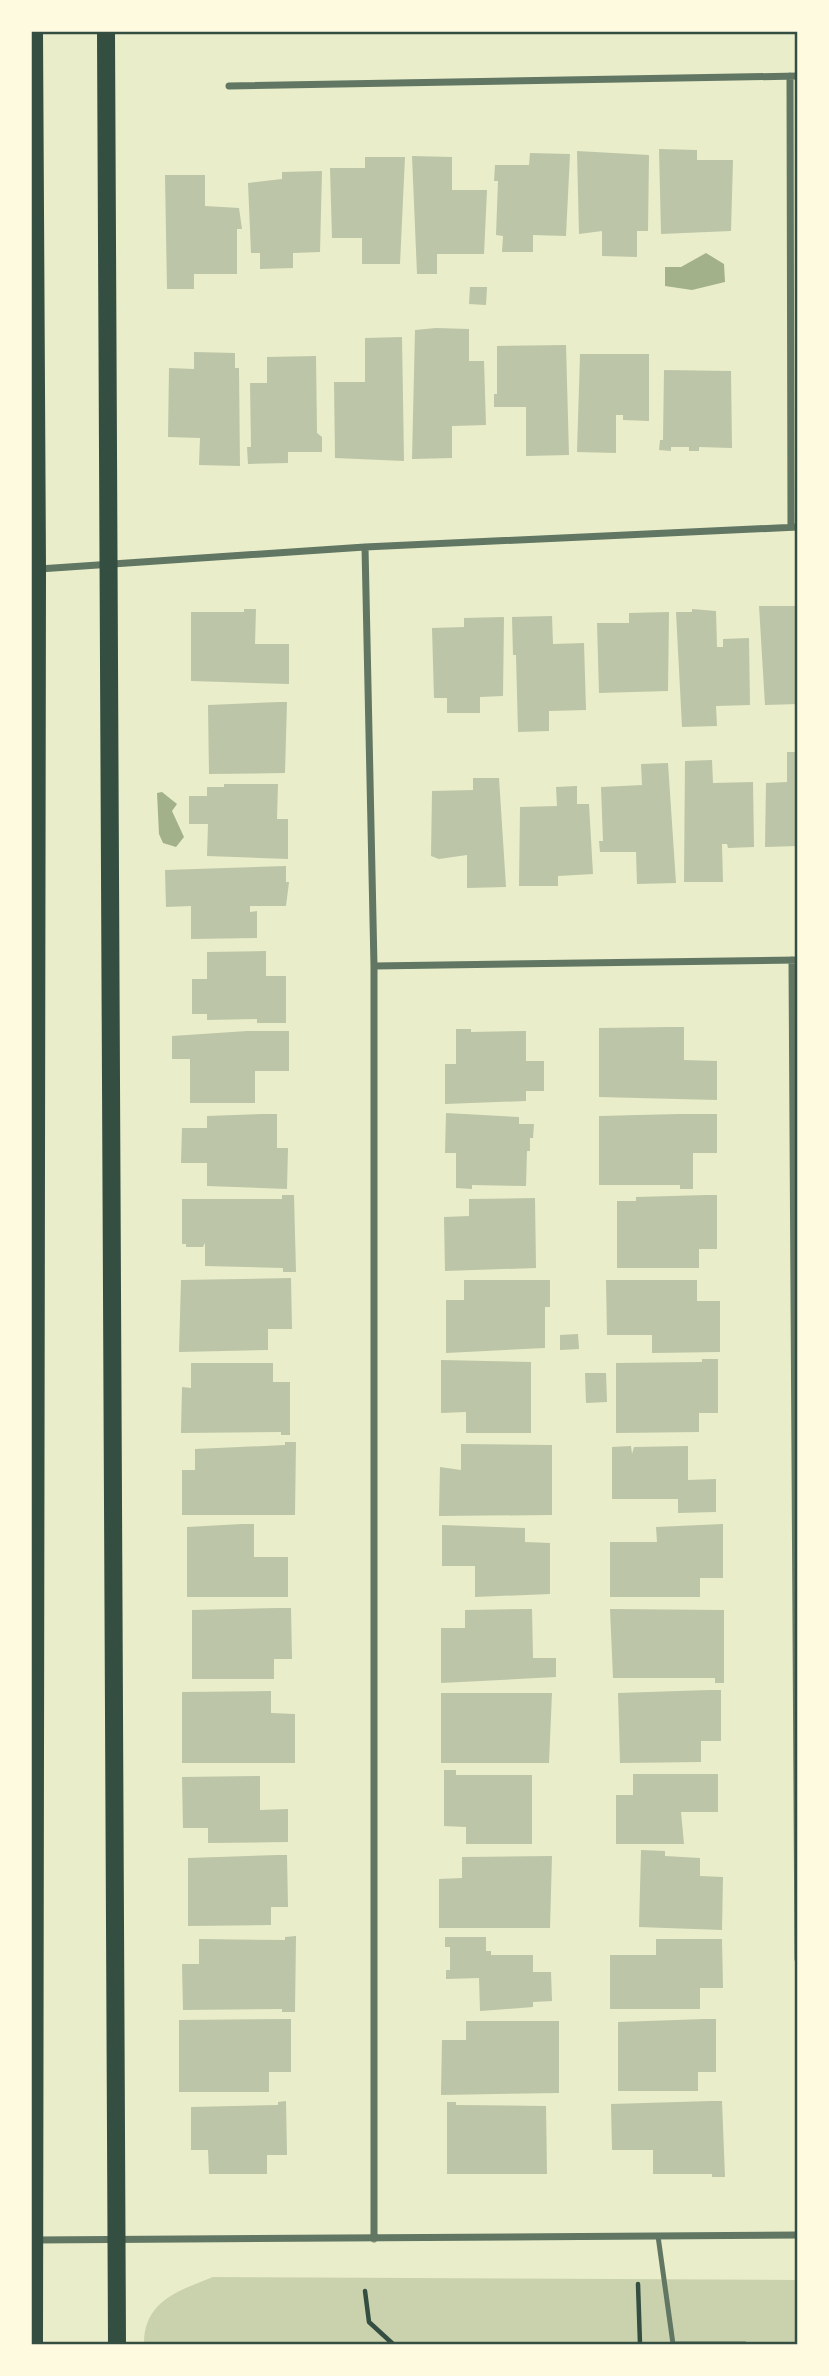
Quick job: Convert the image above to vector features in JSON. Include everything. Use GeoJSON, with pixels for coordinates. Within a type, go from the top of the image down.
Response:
{"type":"FeatureCollection","features":[{"type":"Feature","properties":{"kind":"main road"},"geometry":{"type":"LineString","coordinates":[[34,32],[34,2344]]}},
{"type":"Feature","properties":{"kind":"main road"},"geometry":{"type":"LineString","coordinates":[[106,32],[117,2344]]}},
{"type":"Feature","properties":{"kind":"street"},"geometry":{"type":"LineString","coordinates":[[34,569],[365,547],[794,527],[794,76],[229,86]]}},
{"type":"Feature","properties":{"kind":"street"},"geometry":{"type":"LineString","coordinates":[[365,547],[374,965],[374,2239]]}},
{"type":"Feature","properties":{"kind":"street"},"geometry":{"type":"LineString","coordinates":[[374,965],[795,960],[797,1959]]}},
{"type":"Feature","properties":{"kind":"street"},"geometry":{"type":"LineString","coordinates":[[33,2240],[797,2235]]}},
{"type":"Feature","properties":{"kind":"lane"},"geometry":{"type":"LineString","coordinates":[[659,2236],[673,2344],[745,2344]]}},
{"type":"Feature","properties":{"kind":"path"},"geometry":{"type":"LineString","coordinates":[[638,2284],[640,2344]]}},
{"type":"Feature","properties":{"kind":"path"},"geometry":{"type":"LineString","coordinates":[[365,2291],[369,2322],[393,2344]]}},
{"type":"Feature","properties":{"kind":"shaded area"},"geometry":{"type":"Polygon","coordinates":[[[706,253],[724,264],[725,282],[692,290],[665,286],[665,267],[681,267],[706,253]]]}},
{"type":"Feature","properties":{"kind":"shaded area"},"geometry":{"type":"Polygon","coordinates":[[[162,792],[177,804],[172,811],[184,837],[176,847],[163,843],[159,834],[157,793],[162,792]]]}},
{"type":"Feature","properties":{"kind":"shaded area"},"geometry":{"type":"Polygon","coordinates":[[[213,2277],[797,2280],[797,2344],[144,2344],[150,2317],[165,2300],[187,2287],[213,2277]]]}},
{"type":"Feature","properties":{"kind":"building"},"geometry":{"type":"Polygon","coordinates":[[[659,149],[697,150],[697,160],[733,160],[731,231],[661,234],[659,149]]]}},
{"type":"Feature","properties":{"kind":"building"},"geometry":{"type":"Polygon","coordinates":[[[577,151],[649,155],[648,231],[637,231],[637,257],[602,256],[602,231],[579,234],[577,151]]]}},
{"type":"Feature","properties":{"kind":"building"},"geometry":{"type":"Polygon","coordinates":[[[530,153],[570,154],[566,236],[533,235],[533,252],[502,252],[503,236],[496,235],[498,181],[494,181],[495,165],[529,165],[530,153]]]}},
{"type":"Feature","properties":{"kind":"building"},"geometry":{"type":"Polygon","coordinates":[[[412,156],[452,157],[452,190],[487,190],[484,254],[437,254],[437,274],[417,274],[412,156]]]}},
{"type":"Feature","properties":{"kind":"building"},"geometry":{"type":"Polygon","coordinates":[[[365,157],[405,157],[400,264],[362,264],[362,238],[332,238],[330,168],[365,168],[365,157]]]}},
{"type":"Feature","properties":{"kind":"building"},"geometry":{"type":"Polygon","coordinates":[[[322,171],[320,252],[293,253],[293,268],[260,269],[260,253],[251,253],[248,183],[282,179],[282,172],[322,171]]]}},
{"type":"Feature","properties":{"kind":"building"},"geometry":{"type":"Polygon","coordinates":[[[165,175],[205,175],[205,206],[239,208],[242,229],[237,229],[237,274],[194,274],[194,289],[167,289],[165,175]]]}},
{"type":"Feature","properties":{"kind":"building"},"geometry":{"type":"Polygon","coordinates":[[[470,287],[487,287],[486,305],[469,304],[470,287]]]}},
{"type":"Feature","properties":{"kind":"building"},"geometry":{"type":"Polygon","coordinates":[[[469,329],[469,361],[484,361],[486,425],[452,426],[452,458],[412,459],[415,330],[469,329]]]}},
{"type":"Feature","properties":{"kind":"building"},"geometry":{"type":"Polygon","coordinates":[[[402,337],[404,461],[335,458],[334,382],[365,382],[365,338],[402,337]]]}},
{"type":"Feature","properties":{"kind":"building"},"geometry":{"type":"Polygon","coordinates":[[[566,345],[569,455],[526,456],[526,407],[494,407],[494,394],[497,394],[497,346],[566,345]]]}},
{"type":"Feature","properties":{"kind":"building"},"geometry":{"type":"Polygon","coordinates":[[[194,352],[235,353],[235,368],[239,368],[240,466],[199,465],[200,438],[168,437],[169,368],[194,369],[194,352]]]}},
{"type":"Feature","properties":{"kind":"building"},"geometry":{"type":"Polygon","coordinates":[[[580,354],[649,354],[649,421],[623,420],[623,415],[616,415],[616,453],[577,452],[580,354]]]}},
{"type":"Feature","properties":{"kind":"building"},"geometry":{"type":"Polygon","coordinates":[[[316,356],[317,433],[322,437],[322,452],[288,452],[288,463],[248,464],[247,447],[251,447],[250,383],[267,383],[267,357],[316,356]]]}},
{"type":"Feature","properties":{"kind":"building"},"geometry":{"type":"Polygon","coordinates":[[[664,370],[731,371],[732,448],[699,447],[699,451],[689,451],[689,447],[671,447],[671,451],[659,450],[660,440],[663,440],[664,370]]]}},
{"type":"Feature","properties":{"kind":"building"},"geometry":{"type":"Polygon","coordinates":[[[759,606],[798,606],[798,704],[765,705],[759,606]]]}},
{"type":"Feature","properties":{"kind":"building"},"geometry":{"type":"Polygon","coordinates":[[[244,609],[256,609],[255,644],[289,644],[289,684],[191,681],[191,612],[244,612],[244,609]]]}},
{"type":"Feature","properties":{"kind":"building"},"geometry":{"type":"Polygon","coordinates":[[[692,609],[716,611],[717,647],[723,647],[723,639],[749,638],[750,705],[716,706],[717,726],[682,727],[676,612],[692,612],[692,609]]]}},
{"type":"Feature","properties":{"kind":"building"},"geometry":{"type":"Polygon","coordinates":[[[669,612],[668,691],[599,693],[597,623],[629,623],[629,613],[669,612]]]}},
{"type":"Feature","properties":{"kind":"building"},"geometry":{"type":"Polygon","coordinates":[[[552,616],[553,644],[584,643],[586,710],[549,711],[549,731],[518,732],[512,617],[552,616]]]}},
{"type":"Feature","properties":{"kind":"building"},"geometry":{"type":"Polygon","coordinates":[[[504,617],[503,696],[480,697],[480,713],[447,713],[447,698],[434,698],[432,628],[464,627],[464,618],[504,617]]]}},
{"type":"Feature","properties":{"kind":"building"},"geometry":{"type":"Polygon","coordinates":[[[287,702],[285,773],[209,774],[208,705],[287,702]]]}},
{"type":"Feature","properties":{"kind":"building"},"geometry":{"type":"Polygon","coordinates":[[[787,752],[798,752],[798,846],[765,847],[766,783],[787,782],[787,752]]]}},
{"type":"Feature","properties":{"kind":"building"},"geometry":{"type":"Polygon","coordinates":[[[712,760],[713,783],[753,782],[754,847],[728,848],[727,844],[722,844],[723,882],[684,882],[685,761],[712,760]]]}},
{"type":"Feature","properties":{"kind":"building"},"geometry":{"type":"Polygon","coordinates":[[[668,763],[676,883],[637,884],[636,852],[600,852],[599,841],[603,841],[601,787],[642,785],[641,764],[668,763]]]}},
{"type":"Feature","properties":{"kind":"building"},"geometry":{"type":"Polygon","coordinates":[[[473,778],[499,778],[506,887],[467,888],[467,855],[439,859],[431,856],[432,791],[473,790],[473,778]]]}},
{"type":"Feature","properties":{"kind":"building"},"geometry":{"type":"Polygon","coordinates":[[[224,784],[278,784],[277,819],[288,819],[288,859],[207,856],[208,824],[189,824],[189,796],[207,796],[207,787],[224,787],[224,784]]]}},
{"type":"Feature","properties":{"kind":"building"},"geometry":{"type":"Polygon","coordinates":[[[577,786],[577,804],[589,804],[593,874],[558,876],[558,886],[519,886],[520,807],[557,806],[556,787],[577,786]]]}},
{"type":"Feature","properties":{"kind":"building"},"geometry":{"type":"Polygon","coordinates":[[[286,866],[286,882],[289,882],[286,906],[250,906],[250,912],[257,911],[257,938],[191,939],[191,906],[166,907],[165,870],[286,866]]]}},
{"type":"Feature","properties":{"kind":"building"},"geometry":{"type":"Polygon","coordinates":[[[266,951],[266,976],[286,976],[286,1023],[257,1023],[257,1019],[207,1020],[207,1014],[192,1014],[192,979],[207,979],[207,952],[266,951]]]}},
{"type":"Feature","properties":{"kind":"building"},"geometry":{"type":"Polygon","coordinates":[[[684,1027],[684,1060],[717,1061],[717,1100],[599,1097],[599,1028],[684,1027]]]}},
{"type":"Feature","properties":{"kind":"building"},"geometry":{"type":"Polygon","coordinates":[[[456,1029],[471,1029],[471,1032],[526,1031],[526,1061],[544,1061],[544,1091],[526,1091],[526,1101],[445,1104],[445,1064],[456,1064],[456,1029]]]}},
{"type":"Feature","properties":{"kind":"building"},"geometry":{"type":"Polygon","coordinates":[[[289,1031],[289,1071],[255,1071],[255,1103],[190,1103],[190,1059],[172,1059],[172,1036],[289,1031]]]}},
{"type":"Feature","properties":{"kind":"building"},"geometry":{"type":"Polygon","coordinates":[[[446,1113],[519,1117],[519,1124],[534,1124],[530,1151],[527,1151],[526,1186],[472,1185],[472,1189],[456,1188],[456,1153],[445,1153],[446,1113]]]}},
{"type":"Feature","properties":{"kind":"building"},"geometry":{"type":"Polygon","coordinates":[[[277,1114],[277,1148],[288,1148],[287,1189],[207,1186],[207,1163],[181,1163],[182,1128],[207,1128],[207,1116],[277,1114]]]}},
{"type":"Feature","properties":{"kind":"building"},"geometry":{"type":"Polygon","coordinates":[[[717,1114],[717,1153],[693,1153],[693,1189],[680,1189],[680,1185],[599,1185],[599,1116],[717,1114]]]}},
{"type":"Feature","properties":{"kind":"building"},"geometry":{"type":"Polygon","coordinates":[[[282,1195],[294,1195],[296,1272],[283,1272],[283,1268],[205,1266],[205,1243],[203,1247],[186,1247],[186,1244],[182,1244],[182,1199],[282,1199],[282,1195]]]}},
{"type":"Feature","properties":{"kind":"building"},"geometry":{"type":"Polygon","coordinates":[[[717,1195],[717,1249],[699,1249],[699,1268],[617,1268],[617,1201],[636,1201],[636,1197],[717,1195]]]}},
{"type":"Feature","properties":{"kind":"building"},"geometry":{"type":"Polygon","coordinates":[[[535,1198],[536,1268],[445,1271],[444,1217],[469,1216],[469,1199],[535,1198]]]}},
{"type":"Feature","properties":{"kind":"building"},"geometry":{"type":"Polygon","coordinates":[[[291,1278],[292,1329],[268,1329],[268,1350],[179,1352],[181,1280],[291,1278]]]}},
{"type":"Feature","properties":{"kind":"building"},"geometry":{"type":"Polygon","coordinates":[[[464,1280],[550,1280],[550,1307],[545,1307],[545,1348],[446,1353],[446,1300],[464,1300],[464,1280]]]}},
{"type":"Feature","properties":{"kind":"building"},"geometry":{"type":"Polygon","coordinates":[[[606,1280],[697,1280],[697,1301],[720,1301],[720,1352],[652,1353],[652,1335],[607,1335],[606,1280]]]}},
{"type":"Feature","properties":{"kind":"building"},"geometry":{"type":"Polygon","coordinates":[[[578,1334],[579,1349],[560,1350],[560,1335],[578,1334]]]}},
{"type":"Feature","properties":{"kind":"building"},"geometry":{"type":"Polygon","coordinates":[[[702,1359],[718,1359],[718,1413],[699,1413],[699,1432],[616,1433],[616,1363],[702,1362],[702,1359]]]}},
{"type":"Feature","properties":{"kind":"building"},"geometry":{"type":"Polygon","coordinates":[[[441,1360],[531,1362],[531,1433],[466,1433],[466,1412],[441,1413],[441,1360]]]}},
{"type":"Feature","properties":{"kind":"building"},"geometry":{"type":"Polygon","coordinates":[[[191,1363],[273,1363],[273,1382],[290,1382],[290,1435],[281,1435],[281,1432],[181,1433],[182,1387],[191,1388],[191,1363]]]}},
{"type":"Feature","properties":{"kind":"building"},"geometry":{"type":"Polygon","coordinates":[[[585,1373],[606,1373],[607,1402],[586,1403],[585,1373]]]}},
{"type":"Feature","properties":{"kind":"building"},"geometry":{"type":"Polygon","coordinates":[[[285,1442],[296,1442],[295,1515],[182,1515],[182,1470],[195,1470],[195,1449],[285,1445],[285,1442]]]}},
{"type":"Feature","properties":{"kind":"building"},"geometry":{"type":"Polygon","coordinates":[[[461,1444],[552,1445],[552,1515],[439,1516],[440,1467],[461,1470],[461,1444]]]}},
{"type":"Feature","properties":{"kind":"building"},"geometry":{"type":"Polygon","coordinates":[[[631,1446],[632,1454],[634,1447],[688,1446],[688,1480],[716,1479],[716,1512],[678,1513],[678,1499],[612,1499],[612,1447],[631,1446]]]}},
{"type":"Feature","properties":{"kind":"building"},"geometry":{"type":"Polygon","coordinates":[[[254,1524],[254,1557],[288,1557],[288,1597],[187,1597],[187,1527],[254,1524]]]}},
{"type":"Feature","properties":{"kind":"building"},"geometry":{"type":"Polygon","coordinates":[[[723,1524],[723,1578],[700,1578],[700,1597],[610,1597],[610,1542],[657,1542],[656,1527],[723,1524]]]}},
{"type":"Feature","properties":{"kind":"building"},"geometry":{"type":"Polygon","coordinates":[[[442,1525],[525,1528],[525,1542],[550,1543],[550,1594],[475,1597],[475,1566],[442,1566],[442,1525]]]}},
{"type":"Feature","properties":{"kind":"building"},"geometry":{"type":"Polygon","coordinates":[[[291,1608],[292,1659],[274,1659],[274,1679],[192,1679],[192,1610],[291,1608]]]}},
{"type":"Feature","properties":{"kind":"building"},"geometry":{"type":"Polygon","coordinates":[[[532,1609],[533,1658],[556,1658],[556,1677],[441,1683],[441,1628],[465,1628],[465,1610],[532,1609]]]}},
{"type":"Feature","properties":{"kind":"building"},"geometry":{"type":"Polygon","coordinates":[[[610,1609],[724,1610],[724,1683],[715,1683],[715,1678],[613,1678],[610,1609]]]}},
{"type":"Feature","properties":{"kind":"building"},"geometry":{"type":"Polygon","coordinates":[[[721,1690],[721,1741],[701,1741],[701,1762],[620,1763],[618,1693],[721,1690]]]}},
{"type":"Feature","properties":{"kind":"building"},"geometry":{"type":"Polygon","coordinates":[[[271,1691],[271,1713],[295,1714],[295,1763],[182,1763],[182,1692],[271,1691]]]}},
{"type":"Feature","properties":{"kind":"building"},"geometry":{"type":"Polygon","coordinates":[[[441,1693],[552,1693],[549,1763],[441,1763],[441,1693]]]}},
{"type":"Feature","properties":{"kind":"building"},"geometry":{"type":"Polygon","coordinates":[[[444,1770],[456,1770],[456,1775],[532,1775],[532,1844],[466,1844],[466,1827],[444,1826],[444,1770]]]}},
{"type":"Feature","properties":{"kind":"building"},"geometry":{"type":"Polygon","coordinates":[[[633,1774],[718,1774],[718,1812],[681,1812],[684,1844],[616,1844],[616,1795],[633,1795],[633,1774]]]}},
{"type":"Feature","properties":{"kind":"building"},"geometry":{"type":"Polygon","coordinates":[[[260,1776],[260,1810],[288,1809],[288,1842],[208,1843],[208,1828],[183,1828],[182,1777],[260,1776]]]}},
{"type":"Feature","properties":{"kind":"building"},"geometry":{"type":"Polygon","coordinates":[[[641,1850],[665,1851],[665,1856],[700,1858],[700,1876],[723,1877],[722,1930],[639,1927],[641,1850]]]}},
{"type":"Feature","properties":{"kind":"building"},"geometry":{"type":"Polygon","coordinates":[[[287,1855],[288,1907],[271,1907],[271,1925],[188,1926],[188,1858],[287,1855]]]}},
{"type":"Feature","properties":{"kind":"building"},"geometry":{"type":"Polygon","coordinates":[[[552,1856],[550,1928],[439,1928],[439,1879],[462,1878],[462,1857],[552,1856]]]}},
{"type":"Feature","properties":{"kind":"building"},"geometry":{"type":"Polygon","coordinates":[[[296,1936],[295,2012],[282,2012],[282,2009],[183,2010],[182,1964],[199,1964],[199,1939],[285,1940],[285,1937],[296,1936]]]}},
{"type":"Feature","properties":{"kind":"building"},"geometry":{"type":"Polygon","coordinates":[[[445,1937],[486,1937],[486,1951],[491,1951],[491,1955],[533,1955],[533,1972],[551,1972],[552,2001],[533,2002],[533,2007],[480,2011],[479,1978],[446,1979],[446,1970],[450,1970],[450,1947],[445,1947],[445,1937]]]}},
{"type":"Feature","properties":{"kind":"building"},"geometry":{"type":"Polygon","coordinates":[[[656,1939],[722,1939],[723,1988],[700,1988],[700,2009],[610,2009],[610,1955],[656,1955],[656,1939]]]}},
{"type":"Feature","properties":{"kind":"building"},"geometry":{"type":"Polygon","coordinates":[[[291,2019],[291,2072],[269,2072],[269,2092],[179,2092],[179,2020],[291,2019]]]}},
{"type":"Feature","properties":{"kind":"building"},"geometry":{"type":"Polygon","coordinates":[[[716,2019],[716,2072],[698,2072],[698,2091],[618,2091],[618,2022],[716,2019]]]}},
{"type":"Feature","properties":{"kind":"building"},"geometry":{"type":"Polygon","coordinates":[[[466,2021],[559,2021],[559,2093],[441,2095],[442,2040],[466,2040],[466,2021]]]}},
{"type":"Feature","properties":{"kind":"building"},"geometry":{"type":"Polygon","coordinates":[[[286,2101],[287,2155],[267,2155],[267,2174],[209,2174],[208,2150],[191,2150],[191,2107],[278,2105],[278,2102],[286,2101]]]}},
{"type":"Feature","properties":{"kind":"building"},"geometry":{"type":"Polygon","coordinates":[[[722,2101],[725,2177],[712,2177],[712,2174],[653,2174],[653,2150],[612,2150],[611,2104],[722,2101]]]}},
{"type":"Feature","properties":{"kind":"building"},"geometry":{"type":"Polygon","coordinates":[[[447,2102],[456,2102],[456,2105],[546,2106],[547,2174],[447,2174],[447,2102]]]}}]}
